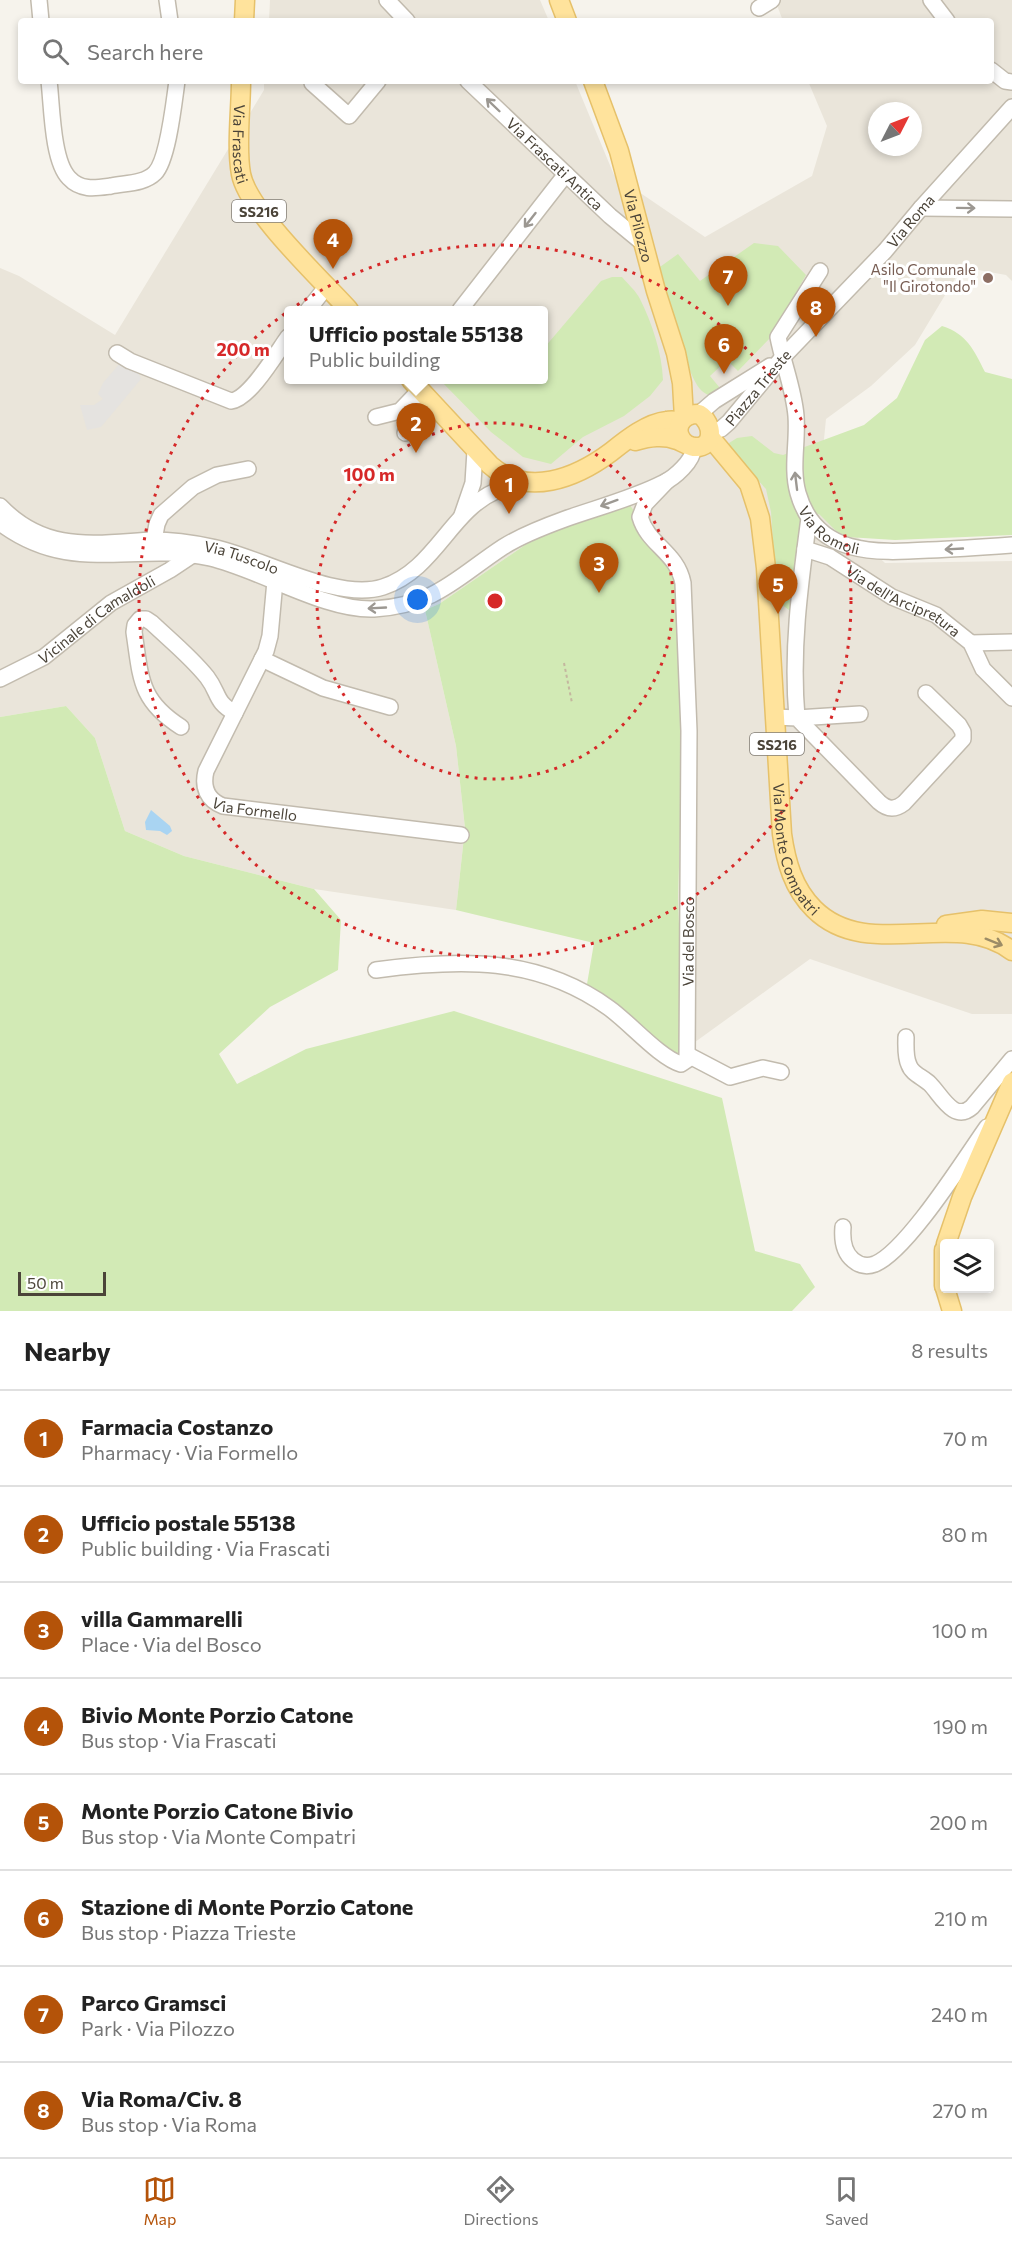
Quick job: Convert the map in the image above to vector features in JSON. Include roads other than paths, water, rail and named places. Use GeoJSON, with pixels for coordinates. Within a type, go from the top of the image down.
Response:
{"type":"FeatureCollection","features":[{"type":"Feature","properties":{"kind":"main road"},"geometry":{"type":"LineString","coordinates":[[244,18],[245,0]]}},
{"type":"Feature","properties":{"kind":"main road"},"geometry":{"type":"LineString","coordinates":[[559,0],[566,18]]}},
{"type":"Feature","properties":{"kind":"main road","name":"Via Frascati"},"geometry":{"type":"LineString","coordinates":[[241,84],[240,158],[245,186],[259,211],[345,306]]}},
{"type":"Feature","properties":{"kind":"main road","name":"Via Pilozzo"},"geometry":{"type":"LineString","coordinates":[[594,84],[619,151],[680,372],[690,417]]}},
{"type":"Feature","properties":{"kind":"main road","name":"SS216"},"geometry":{"type":"LineString","coordinates":[[420,390],[475,451],[500,473],[527,483],[547,482],[573,474],[589,467],[650,427],[666,421],[690,417]]}},
{"type":"Feature","properties":{"kind":"main road"},"geometry":{"type":"LineString","coordinates":[[690,417],[709,423],[699,441],[679,437],[690,417]]}},
{"type":"Feature","properties":{"kind":"main road","name":"SS216"},"geometry":{"type":"LineString","coordinates":[[612,451],[625,444],[654,437],[699,441]]}},
{"type":"Feature","properties":{"kind":"main road","name":"Via Monte Compatri"},"geometry":{"type":"LineString","coordinates":[[699,441],[754,494],[760,518],[765,558],[784,844],[796,885],[814,909],[833,923],[859,932],[885,935],[970,934],[993,940],[1012,951]]}},
{"type":"Feature","properties":{"kind":"main road","name":"Via Monte Compatri"},"geometry":{"type":"LineString","coordinates":[[885,935],[982,921],[1012,923]]}},
{"type":"Feature","properties":{"kind":"main road"},"geometry":{"type":"LineString","coordinates":[[948,1239],[962,1197],[1009,1100],[1012,1082]]}},
{"type":"Feature","properties":{"kind":"main road"},"geometry":{"type":"LineString","coordinates":[[947,1293],[952,1311]]}},
{"type":"Feature","properties":{"kind":"street"},"geometry":{"type":"LineString","coordinates":[[39,0],[41,18]]}},
{"type":"Feature","properties":{"kind":"street"},"geometry":{"type":"LineString","coordinates":[[167,0],[170,18]]}},
{"type":"Feature","properties":{"kind":"street"},"geometry":{"type":"LineString","coordinates":[[387,0],[404,18]]}},
{"type":"Feature","properties":{"kind":"street"},"geometry":{"type":"LineString","coordinates":[[931,0],[945,18]]}},
{"type":"Feature","properties":{"kind":"street"},"geometry":{"type":"LineString","coordinates":[[994,72],[1005,81],[1012,82]]}},
{"type":"Feature","properties":{"kind":"street"},"geometry":{"type":"LineString","coordinates":[[49,84],[57,154],[62,167],[68,178],[90,189],[143,180],[154,174],[163,161],[176,84]]}},
{"type":"Feature","properties":{"kind":"street"},"geometry":{"type":"LineString","coordinates":[[313,84],[348,116],[375,84]]}},
{"type":"Feature","properties":{"kind":"street","name":"Via Frascati Antica"},"geometry":{"type":"LineString","coordinates":[[471,84],[610,216],[644,244]]}},
{"type":"Feature","properties":{"kind":"street","name":"Via Roma"},"geometry":{"type":"LineString","coordinates":[[782,358],[885,251],[921,208],[1007,122],[1012,107]]}},
{"type":"Feature","properties":{"kind":"street"},"geometry":{"type":"LineString","coordinates":[[463,306],[566,174]]}},
{"type":"Feature","properties":{"kind":"street"},"geometry":{"type":"LineString","coordinates":[[921,208],[1012,209]]}},
{"type":"Feature","properties":{"kind":"street","name":"Via Romoli"},"geometry":{"type":"LineString","coordinates":[[820,272],[778,337],[796,414],[796,482],[800,500],[809,518],[820,532],[835,542],[870,551],[895,552],[1012,545]]}},
{"type":"Feature","properties":{"kind":"street"},"geometry":{"type":"LineString","coordinates":[[311,306],[327,286]]}},
{"type":"Feature","properties":{"kind":"street"},"geometry":{"type":"LineString","coordinates":[[117,353],[130,361],[224,400],[237,400],[247,392],[284,342]]}},
{"type":"Feature","properties":{"kind":"street","name":"Piazza Trieste"},"geometry":{"type":"LineString","coordinates":[[690,417],[782,358]]}},
{"type":"Feature","properties":{"kind":"street","name":"Piazza Trieste"},"geometry":{"type":"LineString","coordinates":[[699,441],[729,423],[782,358]]}},
{"type":"Feature","properties":{"kind":"street"},"geometry":{"type":"LineString","coordinates":[[376,417],[400,411],[420,390]]}},
{"type":"Feature","properties":{"kind":"street"},"geometry":{"type":"LineString","coordinates":[[405,433],[420,390]]}},
{"type":"Feature","properties":{"kind":"street"},"geometry":{"type":"LineString","coordinates":[[0,523],[32,543],[63,552],[191,556],[226,562],[345,606],[369,609],[406,604],[442,591],[502,548],[529,532],[666,482],[692,456],[699,441]]}},
{"type":"Feature","properties":{"kind":"street"},"geometry":{"type":"LineString","coordinates":[[461,517],[472,483],[475,451]]}},
{"type":"Feature","properties":{"kind":"street"},"geometry":{"type":"LineString","coordinates":[[154,540],[161,515],[193,487],[217,474],[248,469]]}},
{"type":"Feature","properties":{"kind":"street","name":"Via del Bosco"},"geometry":{"type":"LineString","coordinates":[[666,482],[641,512],[642,523],[647,534],[668,553],[677,565],[683,594],[689,740],[688,1055]]}},
{"type":"Feature","properties":{"kind":"street"},"geometry":{"type":"LineString","coordinates":[[461,517],[496,491],[527,483]]}},
{"type":"Feature","properties":{"kind":"street","name":"Via Tuscolo"},"geometry":{"type":"LineString","coordinates":[[0,506],[28,528],[61,540],[104,544],[154,540],[212,546],[325,583],[376,589],[399,580],[421,564],[443,541],[461,517]]}},
{"type":"Feature","properties":{"kind":"street"},"geometry":{"type":"LineString","coordinates":[[809,518],[795,648],[797,718],[879,802],[890,809],[904,803],[963,739],[961,728],[926,693]]}},
{"type":"Feature","properties":{"kind":"street","name":"Via dell'Arcipretura"},"geometry":{"type":"LineString","coordinates":[[805,549],[826,555],[892,597],[932,612],[971,643],[983,669],[1012,698]]}},
{"type":"Feature","properties":{"kind":"street","name":"Vicinale di Camaldoli"},"geometry":{"type":"LineString","coordinates":[[0,679],[44,657],[111,603],[191,556]]}},
{"type":"Feature","properties":{"kind":"street","name":"Via Formello"},"geometry":{"type":"LineString","coordinates":[[275,581],[270,636],[262,660],[206,771],[204,780],[207,792],[218,804],[461,835]]}},
{"type":"Feature","properties":{"kind":"street"},"geometry":{"type":"LineString","coordinates":[[181,727],[155,707],[146,692],[134,632],[135,625],[140,619],[146,619],[152,623],[192,662],[207,677],[222,705],[236,714]]}},
{"type":"Feature","properties":{"kind":"street"},"geometry":{"type":"LineString","coordinates":[[971,643],[1012,642]]}},
{"type":"Feature","properties":{"kind":"street"},"geometry":{"type":"LineString","coordinates":[[262,660],[323,688],[390,707]]}},
{"type":"Feature","properties":{"kind":"street"},"geometry":{"type":"LineString","coordinates":[[775,717],[860,714]]}},
{"type":"Feature","properties":{"kind":"street"},"geometry":{"type":"LineString","coordinates":[[376,970],[465,963],[497,964],[527,970],[563,982],[591,996],[615,1012],[676,1062],[685,1062],[688,1055],[730,1077],[763,1068],[781,1072]]}},
{"type":"Feature","properties":{"kind":"street"},"geometry":{"type":"LineString","coordinates":[[906,1037],[907,1060],[910,1068],[931,1084],[949,1106],[958,1112],[965,1112],[972,1107],[1012,1059]]}},
{"type":"Feature","properties":{"kind":"street"},"geometry":{"type":"LineString","coordinates":[[843,1227],[844,1246],[850,1257],[857,1263],[870,1265],[891,1253],[919,1222],[1009,1100]]}},
{"type":"Feature","properties":{"kind":"water"},"geometry":{"type":"Polygon","coordinates":[[[151,810],[170,826],[172,831],[167,835],[160,831],[146,830],[145,822],[151,810]]]}},
{"type":"Feature","properties":{"kind":"place","name":"Bivio Monte Porzio Catone"},"geometry":{"type":"Point","coordinates":[333,269]}},
{"type":"Feature","properties":{"kind":"place","name":"Asilo Comunale \"Il Girotondo\""},"geometry":{"type":"Point","coordinates":[988,278]}},
{"type":"Feature","properties":{"kind":"place","name":"Parco Gramsci"},"geometry":{"type":"Point","coordinates":[728,306]}},
{"type":"Feature","properties":{"kind":"place","name":"Via Roma/Civ. 8"},"geometry":{"type":"Point","coordinates":[816,337]}},
{"type":"Feature","properties":{"kind":"place","name":"Stazione di Monte Porzio Catone"},"geometry":{"type":"Point","coordinates":[724,374]}},
{"type":"Feature","properties":{"kind":"place","name":"Ufficio postale 55138"},"geometry":{"type":"Point","coordinates":[416,453]}},
{"type":"Feature","properties":{"kind":"place","name":"Farmacia Costanzo"},"geometry":{"type":"Point","coordinates":[509,514]}},
{"type":"Feature","properties":{"kind":"place","name":"villa Gammarelli"},"geometry":{"type":"Point","coordinates":[599,593]}},
{"type":"Feature","properties":{"kind":"place","name":"Monte Porzio Catone Bivio"},"geometry":{"type":"Point","coordinates":[778,614]}}]}
